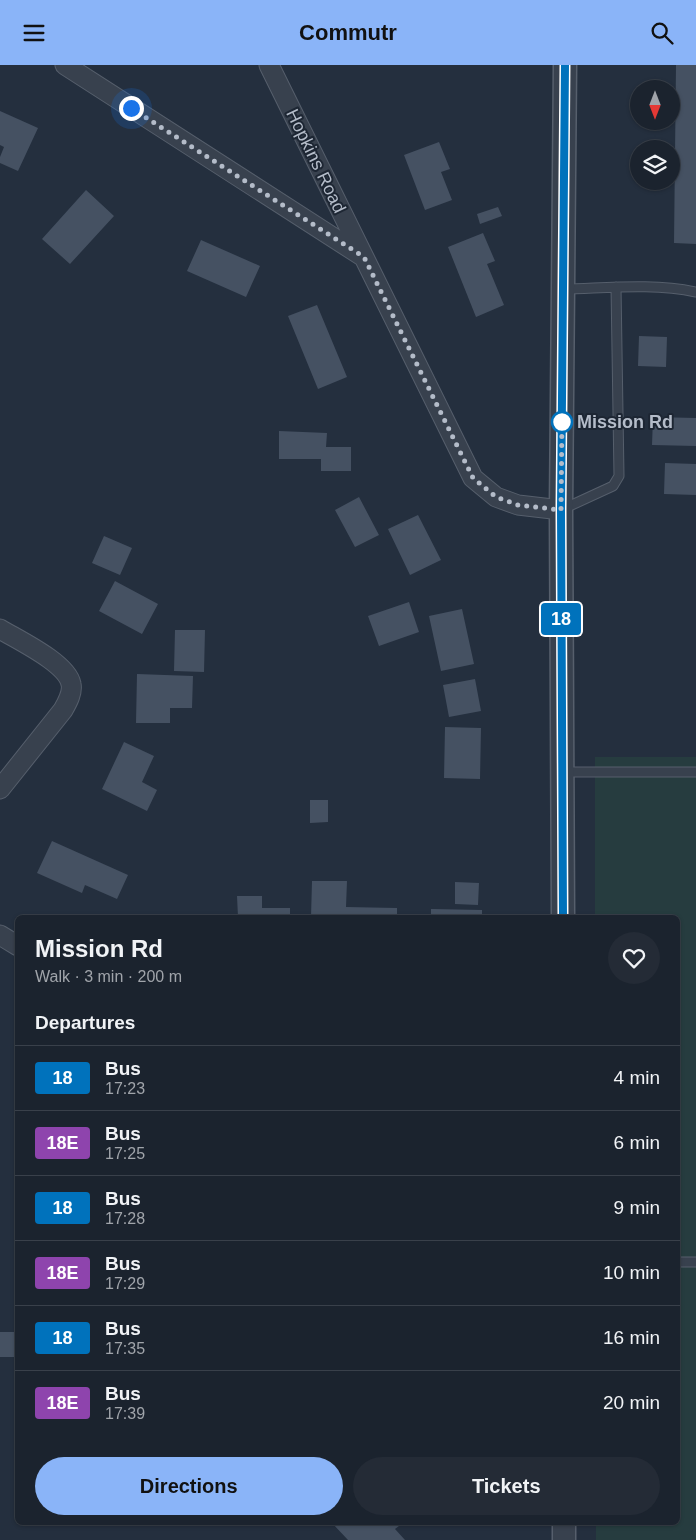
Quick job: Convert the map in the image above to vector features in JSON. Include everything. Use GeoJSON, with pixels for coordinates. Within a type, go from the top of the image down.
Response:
{"type":"FeatureCollection","features":[{"type":"Feature","properties":{"kind":"street"},"geometry":{"type":"LineString","coordinates":[[65,65],[364,257]]}},
{"type":"Feature","properties":{"kind":"street","name":"Hopkins Road"},"geometry":{"type":"LineString","coordinates":[[269,65],[473,478],[496,497],[510,503],[561,510]]}},
{"type":"Feature","properties":{"kind":"street"},"geometry":{"type":"LineString","coordinates":[[563,915],[561,510],[565,65]]}},
{"type":"Feature","properties":{"kind":"street"},"geometry":{"type":"LineString","coordinates":[[0,629],[54,662],[65,671],[71,684],[69,698],[63,710],[0,789]]}},
{"type":"Feature","properties":{"kind":"street"},"geometry":{"type":"LineString","coordinates":[[0,935],[15,944]]}},
{"type":"Feature","properties":{"kind":"street"},"geometry":{"type":"LineString","coordinates":[[564,1525],[564,1540]]}},
{"type":"Feature","properties":{"kind":"lane"},"geometry":{"type":"LineString","coordinates":[[563,289],[650,286],[696,292]]}},
{"type":"Feature","properties":{"kind":"lane"},"geometry":{"type":"LineString","coordinates":[[561,510],[613,485],[619,476],[616,287]]}},
{"type":"Feature","properties":{"kind":"lane"},"geometry":{"type":"LineString","coordinates":[[562,772],[696,772]]}},
{"type":"Feature","properties":{"kind":"lane"},"geometry":{"type":"LineString","coordinates":[[680,1262],[696,1262]]}},
{"type":"Feature","properties":{"kind":"green space"},"geometry":{"type":"Polygon","coordinates":[[[595,757],[696,757],[696,1540],[596,1540],[596,1525],[680,1525],[680,915],[595,915],[595,757]]]}},
{"type":"Feature","properties":{"kind":"building"},"geometry":{"type":"Polygon","coordinates":[[[676,65],[696,65],[696,244],[674,243],[675,190],[680,190],[680,140],[675,140],[675,130],[680,130],[680,80],[676,80],[676,65]]]}},
{"type":"Feature","properties":{"kind":"building"},"geometry":{"type":"Polygon","coordinates":[[[0,111],[38,128],[18,171],[0,163],[4,147],[0,145],[0,111]]]}},
{"type":"Feature","properties":{"kind":"building"},"geometry":{"type":"Polygon","coordinates":[[[439,142],[450,169],[441,172],[452,200],[425,210],[404,155],[439,142]]]}},
{"type":"Feature","properties":{"kind":"building"},"geometry":{"type":"Polygon","coordinates":[[[86,190],[114,216],[70,264],[42,239],[86,190]]]}},
{"type":"Feature","properties":{"kind":"building"},"geometry":{"type":"Polygon","coordinates":[[[498,207],[502,216],[480,224],[477,214],[498,207]]]}},
{"type":"Feature","properties":{"kind":"building"},"geometry":{"type":"Polygon","coordinates":[[[483,233],[495,261],[487,264],[504,305],[476,317],[448,247],[483,233]]]}},
{"type":"Feature","properties":{"kind":"building"},"geometry":{"type":"Polygon","coordinates":[[[201,240],[260,266],[246,297],[187,271],[201,240]]]}},
{"type":"Feature","properties":{"kind":"building"},"geometry":{"type":"Polygon","coordinates":[[[317,305],[347,377],[318,389],[288,316],[317,305]]]}},
{"type":"Feature","properties":{"kind":"building"},"geometry":{"type":"Polygon","coordinates":[[[639,336],[667,337],[666,367],[638,366],[639,336]]]}},
{"type":"Feature","properties":{"kind":"building"},"geometry":{"type":"Polygon","coordinates":[[[653,417],[696,418],[696,446],[652,445],[653,417]]]}},
{"type":"Feature","properties":{"kind":"building"},"geometry":{"type":"Polygon","coordinates":[[[279,431],[327,433],[326,447],[351,447],[351,471],[321,471],[321,459],[279,459],[279,431]]]}},
{"type":"Feature","properties":{"kind":"building"},"geometry":{"type":"Polygon","coordinates":[[[665,463],[696,464],[696,495],[664,494],[665,463]]]}},
{"type":"Feature","properties":{"kind":"building"},"geometry":{"type":"Polygon","coordinates":[[[359,497],[379,535],[355,547],[335,510],[359,497]]]}},
{"type":"Feature","properties":{"kind":"building"},"geometry":{"type":"Polygon","coordinates":[[[418,515],[441,560],[410,575],[388,529],[418,515]]]}},
{"type":"Feature","properties":{"kind":"building"},"geometry":{"type":"Polygon","coordinates":[[[104,536],[132,548],[120,575],[92,563],[104,536]]]}},
{"type":"Feature","properties":{"kind":"building"},"geometry":{"type":"Polygon","coordinates":[[[115,581],[158,604],[142,634],[99,611],[115,581]]]}},
{"type":"Feature","properties":{"kind":"building"},"geometry":{"type":"Polygon","coordinates":[[[409,602],[419,632],[379,646],[368,616],[409,602]]]}},
{"type":"Feature","properties":{"kind":"building"},"geometry":{"type":"Polygon","coordinates":[[[462,609],[474,664],[441,671],[429,616],[462,609]]]}},
{"type":"Feature","properties":{"kind":"building"},"geometry":{"type":"Polygon","coordinates":[[[175,630],[205,630],[204,672],[174,671],[175,630]]]}},
{"type":"Feature","properties":{"kind":"building"},"geometry":{"type":"Polygon","coordinates":[[[137,674],[193,676],[192,708],[170,708],[170,723],[136,723],[137,674]]]}},
{"type":"Feature","properties":{"kind":"building"},"geometry":{"type":"Polygon","coordinates":[[[475,679],[481,711],[449,717],[443,685],[475,679]]]}},
{"type":"Feature","properties":{"kind":"building"},"geometry":{"type":"Polygon","coordinates":[[[445,727],[481,728],[480,779],[444,778],[445,727]]]}},
{"type":"Feature","properties":{"kind":"building"},"geometry":{"type":"Polygon","coordinates":[[[124,742],[154,756],[142,782],[157,790],[147,811],[102,789],[124,742]]]}},
{"type":"Feature","properties":{"kind":"building"},"geometry":{"type":"Polygon","coordinates":[[[310,800],[328,800],[328,822],[310,823],[310,800]]]}},
{"type":"Feature","properties":{"kind":"building"},"geometry":{"type":"Polygon","coordinates":[[[52,841],[128,875],[117,899],[85,885],[82,893],[37,873],[52,841]]]}},
{"type":"Feature","properties":{"kind":"building"},"geometry":{"type":"Polygon","coordinates":[[[312,881],[347,881],[346,907],[397,908],[397,915],[311,915],[312,881]]]}},
{"type":"Feature","properties":{"kind":"building"},"geometry":{"type":"Polygon","coordinates":[[[455,882],[479,883],[478,905],[455,904],[455,882]]]}},
{"type":"Feature","properties":{"kind":"building"},"geometry":{"type":"Polygon","coordinates":[[[237,896],[262,896],[262,908],[290,908],[290,915],[238,915],[237,896]]]}},
{"type":"Feature","properties":{"kind":"building"},"geometry":{"type":"Polygon","coordinates":[[[431,909],[482,910],[482,915],[431,915],[431,909]]]}},
{"type":"Feature","properties":{"kind":"building"},"geometry":{"type":"Polygon","coordinates":[[[0,1332],[15,1332],[15,1357],[0,1357],[0,1332]]]}},
{"type":"Feature","properties":{"kind":"building"},"geometry":{"type":"Polygon","coordinates":[[[334,1525],[400,1525],[395,1529],[405,1540],[348,1540],[334,1525]]]}},
{"type":"Feature","properties":{"kind":"bus line","name":"18"},"geometry":{"type":"LineString","coordinates":[[563,915],[561,510],[565,65]]}},
{"type":"Feature","properties":{"kind":"place","name":"Mission Rd"},"geometry":{"type":"Point","coordinates":[562,422]}},
{"type":"Feature","properties":{"kind":"route"},"geometry":{"type":"LineString","coordinates":[[131,108],[364,257],[473,478],[496,497],[518,505],[561,510],[562,418],[562,422]]}}]}
